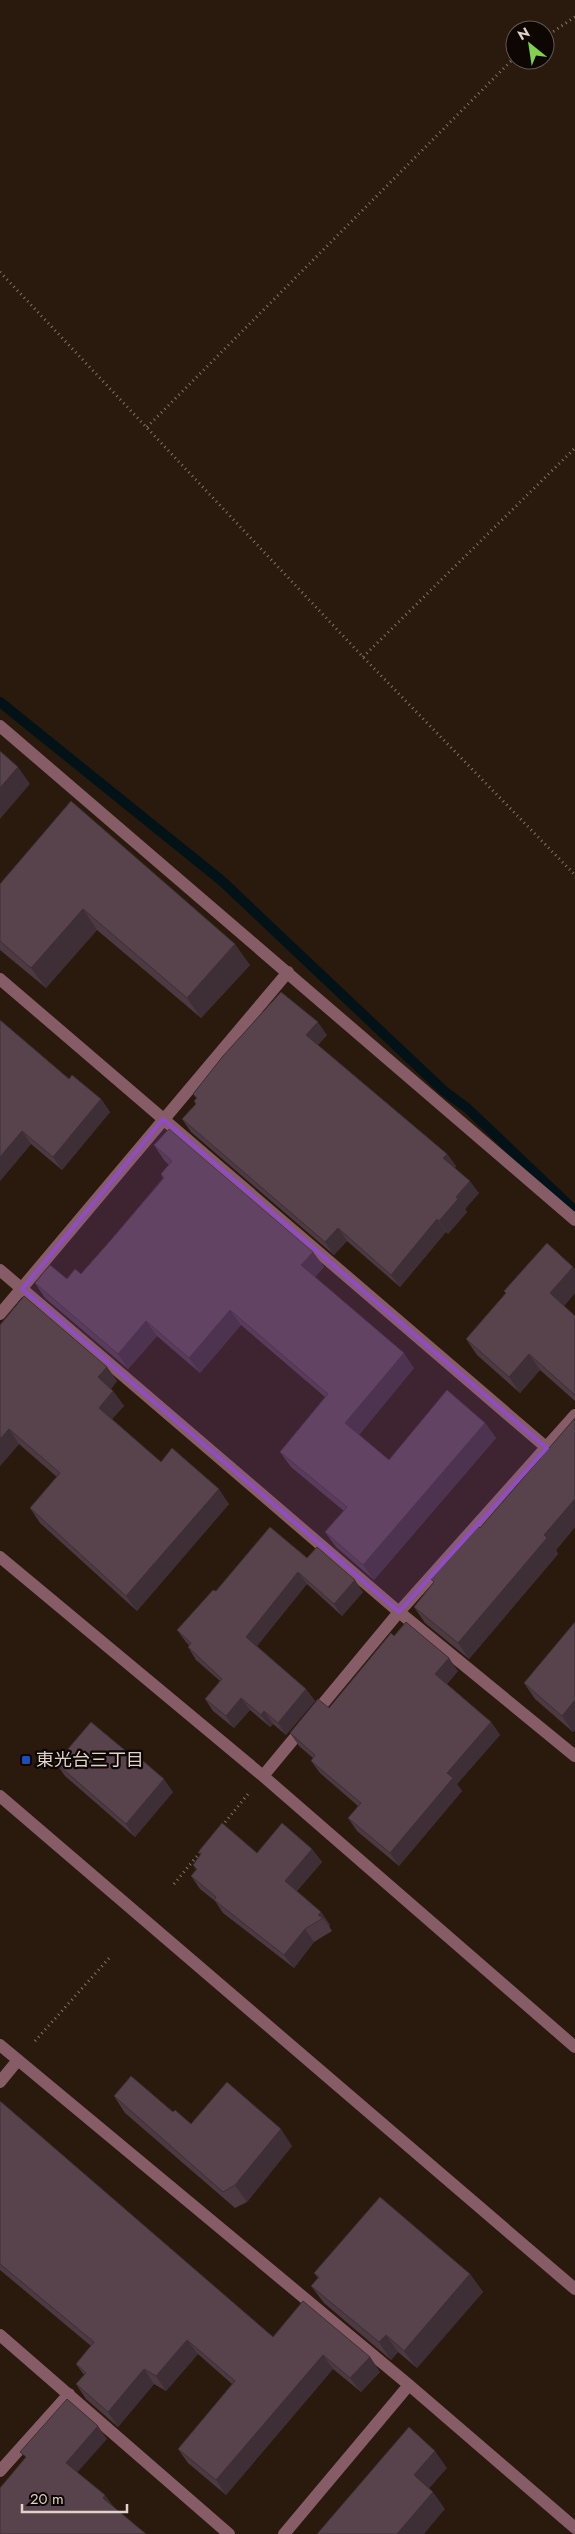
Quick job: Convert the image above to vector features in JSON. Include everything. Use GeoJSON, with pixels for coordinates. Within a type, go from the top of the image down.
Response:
{"type":"FeatureCollection","features":[{"type":"Feature","properties":{"kind":"street"},"geometry":{"type":"LineString","coordinates":[[0,726],[575,1220]]}},
{"type":"Feature","properties":{"kind":"street"},"geometry":{"type":"LineString","coordinates":[[0,1314],[288,972]]}},
{"type":"Feature","properties":{"kind":"street"},"geometry":{"type":"LineString","coordinates":[[0,979],[547,1448]]}},
{"type":"Feature","properties":{"kind":"street"},"geometry":{"type":"LineString","coordinates":[[0,1270],[399,1612],[575,1756]]}},
{"type":"Feature","properties":{"kind":"street"},"geometry":{"type":"LineString","coordinates":[[263,1776],[399,1612],[575,1415]]}},
{"type":"Feature","properties":{"kind":"street"},"geometry":{"type":"LineString","coordinates":[[0,1557],[263,1776],[575,2047]]}},
{"type":"Feature","properties":{"kind":"street"},"geometry":{"type":"LineString","coordinates":[[0,1796],[575,2289]]}},
{"type":"Feature","properties":{"kind":"street"},"geometry":{"type":"LineString","coordinates":[[0,2045],[409,2385],[575,2528]]}},
{"type":"Feature","properties":{"kind":"street"},"geometry":{"type":"LineString","coordinates":[[0,2082],[18,2060]]}},
{"type":"Feature","properties":{"kind":"street"},"geometry":{"type":"LineString","coordinates":[[0,2335],[229,2534]]}},
{"type":"Feature","properties":{"kind":"street"},"geometry":{"type":"LineString","coordinates":[[284,2534],[409,2385]]}},
{"type":"Feature","properties":{"kind":"street"},"geometry":{"type":"LineString","coordinates":[[0,2471],[69,2394]]}},
{"type":"Feature","properties":{"kind":"path"},"geometry":{"type":"LineString","coordinates":[[555,30],[575,17]]}},
{"type":"Feature","properties":{"kind":"path"},"geometry":{"type":"LineString","coordinates":[[147,427],[505,67]]}},
{"type":"Feature","properties":{"kind":"path"},"geometry":{"type":"LineString","coordinates":[[0,272],[363,657],[575,875]]}},
{"type":"Feature","properties":{"kind":"path"},"geometry":{"type":"LineString","coordinates":[[363,657],[575,448]]}},
{"type":"Feature","properties":{"kind":"path"},"geometry":{"type":"LineString","coordinates":[[221,1827],[263,1776]]}},
{"type":"Feature","properties":{"kind":"path"},"geometry":{"type":"LineString","coordinates":[[174,1884],[203,1848]]}},
{"type":"Feature","properties":{"kind":"path"},"geometry":{"type":"LineString","coordinates":[[18,2060],[111,1956]]}},
{"type":"Feature","properties":{"kind":"highlighted area"},"geometry":{"type":"Polygon","coordinates":[[[163,1119],[547,1448],[399,1612],[22,1289],[163,1119]]]}},
{"type":"Feature","properties":{"kind":"building"},"geometry":{"type":"Polygon","coordinates":[[[0,751],[18,767],[0,788],[0,751]]]}},
{"type":"Feature","properties":{"kind":"building"},"geometry":{"type":"Polygon","coordinates":[[[71,801],[235,944],[187,998],[83,909],[31,968],[0,941],[0,884],[71,801]]]}},
{"type":"Feature","properties":{"kind":"building"},"geometry":{"type":"Polygon","coordinates":[[[281,992],[318,1022],[306,1035],[447,1154],[443,1158],[470,1181],[456,1197],[458,1199],[439,1221],[437,1219],[391,1275],[338,1228],[325,1242],[182,1119],[196,1104],[194,1101],[197,1098],[193,1094],[223,1056],[281,992]]]}},
{"type":"Feature","properties":{"kind":"building"},"geometry":{"type":"Polygon","coordinates":[[[0,1020],[69,1079],[72,1075],[101,1099],[53,1157],[22,1131],[0,1157],[0,1020]]]}},
{"type":"Feature","properties":{"kind":"building"},"geometry":{"type":"Polygon","coordinates":[[[169,1129],[313,1252],[301,1265],[404,1353],[345,1423],[389,1460],[447,1390],[485,1423],[363,1565],[325,1532],[347,1507],[280,1452],[328,1394],[230,1310],[189,1358],[146,1321],[118,1354],[35,1283],[50,1265],[67,1279],[75,1269],[81,1274],[111,1240],[164,1178],[161,1174],[172,1161],[154,1145],[169,1129]]]}},
{"type":"Feature","properties":{"kind":"building"},"geometry":{"type":"Polygon","coordinates":[[[547,1243],[573,1267],[550,1293],[575,1316],[575,1395],[529,1354],[509,1377],[466,1339],[506,1293],[504,1291],[547,1243]]]}},
{"type":"Feature","properties":{"kind":"building"},"geometry":{"type":"Polygon","coordinates":[[[24,1296],[107,1367],[98,1377],[113,1391],[99,1408],[161,1462],[172,1448],[219,1489],[126,1596],[30,1508],[60,1473],[9,1429],[0,1439],[0,1325],[24,1296]]]}},
{"type":"Feature","properties":{"kind":"building"},"geometry":{"type":"Polygon","coordinates":[[[575,1418],[575,1499],[544,1535],[547,1538],[458,1643],[414,1607],[434,1582],[431,1579],[477,1525],[480,1528],[575,1418]]]}},
{"type":"Feature","properties":{"kind":"building"},"geometry":{"type":"Polygon","coordinates":[[[270,1527],[307,1558],[317,1547],[355,1580],[334,1604],[298,1572],[246,1637],[306,1689],[278,1723],[264,1711],[261,1715],[241,1698],[226,1716],[205,1699],[222,1679],[188,1647],[191,1643],[177,1630],[213,1590],[216,1591],[270,1527]]]}},
{"type":"Feature","properties":{"kind":"building"},"geometry":{"type":"Polygon","coordinates":[[[406,1622],[449,1658],[435,1674],[491,1722],[447,1773],[453,1778],[390,1853],[348,1818],[361,1803],[311,1761],[315,1755],[290,1733],[318,1699],[329,1708],[391,1633],[394,1636],[406,1622]]]}},
{"type":"Feature","properties":{"kind":"building"},"geometry":{"type":"Polygon","coordinates":[[[575,1622],[575,1700],[562,1716],[524,1683],[575,1622]]]}},
{"type":"Feature","properties":{"kind":"building"},"geometry":{"type":"Polygon","coordinates":[[[91,1722],[133,1757],[135,1754],[164,1779],[126,1824],[56,1763],[91,1722]]]}},
{"type":"Feature","properties":{"kind":"building"},"geometry":{"type":"Polygon","coordinates":[[[222,1823],[257,1853],[282,1823],[312,1849],[285,1881],[321,1912],[318,1915],[323,1918],[305,1929],[284,1955],[214,1900],[216,1897],[191,1876],[197,1869],[193,1865],[201,1854],[199,1851],[222,1823]]]}},
{"type":"Feature","properties":{"kind":"building"},"geometry":{"type":"Polygon","coordinates":[[[131,2076],[173,2112],[175,2110],[191,2124],[227,2082],[281,2129],[235,2185],[223,2192],[114,2096],[131,2076]]]}},
{"type":"Feature","properties":{"kind":"building"},"geometry":{"type":"Polygon","coordinates":[[[0,2101],[273,2337],[303,2301],[370,2357],[350,2378],[323,2355],[216,2480],[178,2449],[235,2381],[187,2340],[156,2376],[144,2369],[108,2412],[76,2384],[86,2373],[76,2364],[94,2342],[0,2264],[0,2101]]]}},
{"type":"Feature","properties":{"kind":"building"},"geometry":{"type":"Polygon","coordinates":[[[380,2197],[470,2274],[404,2351],[386,2335],[379,2342],[311,2286],[319,2277],[314,2273],[380,2197]]]}},
{"type":"Feature","properties":{"kind":"building"},"geometry":{"type":"Polygon","coordinates":[[[67,2399],[98,2426],[66,2463],[105,2495],[103,2498],[146,2534],[0,2534],[0,2488],[26,2457],[20,2452],[67,2399]]]}},
{"type":"Feature","properties":{"kind":"building"},"geometry":{"type":"Polygon","coordinates":[[[409,2427],[435,2451],[414,2475],[433,2492],[397,2534],[317,2534],[409,2427]]]}},
{"type":"Feature","properties":{"kind":"waterway"},"geometry":{"type":"LineString","coordinates":[[0,702],[222,881],[444,1091],[467,1108],[575,1211]]}},
{"type":"Feature","properties":{"kind":"place","name":"東光台三丁目"},"geometry":{"type":"Point","coordinates":[26,1760]}}]}
